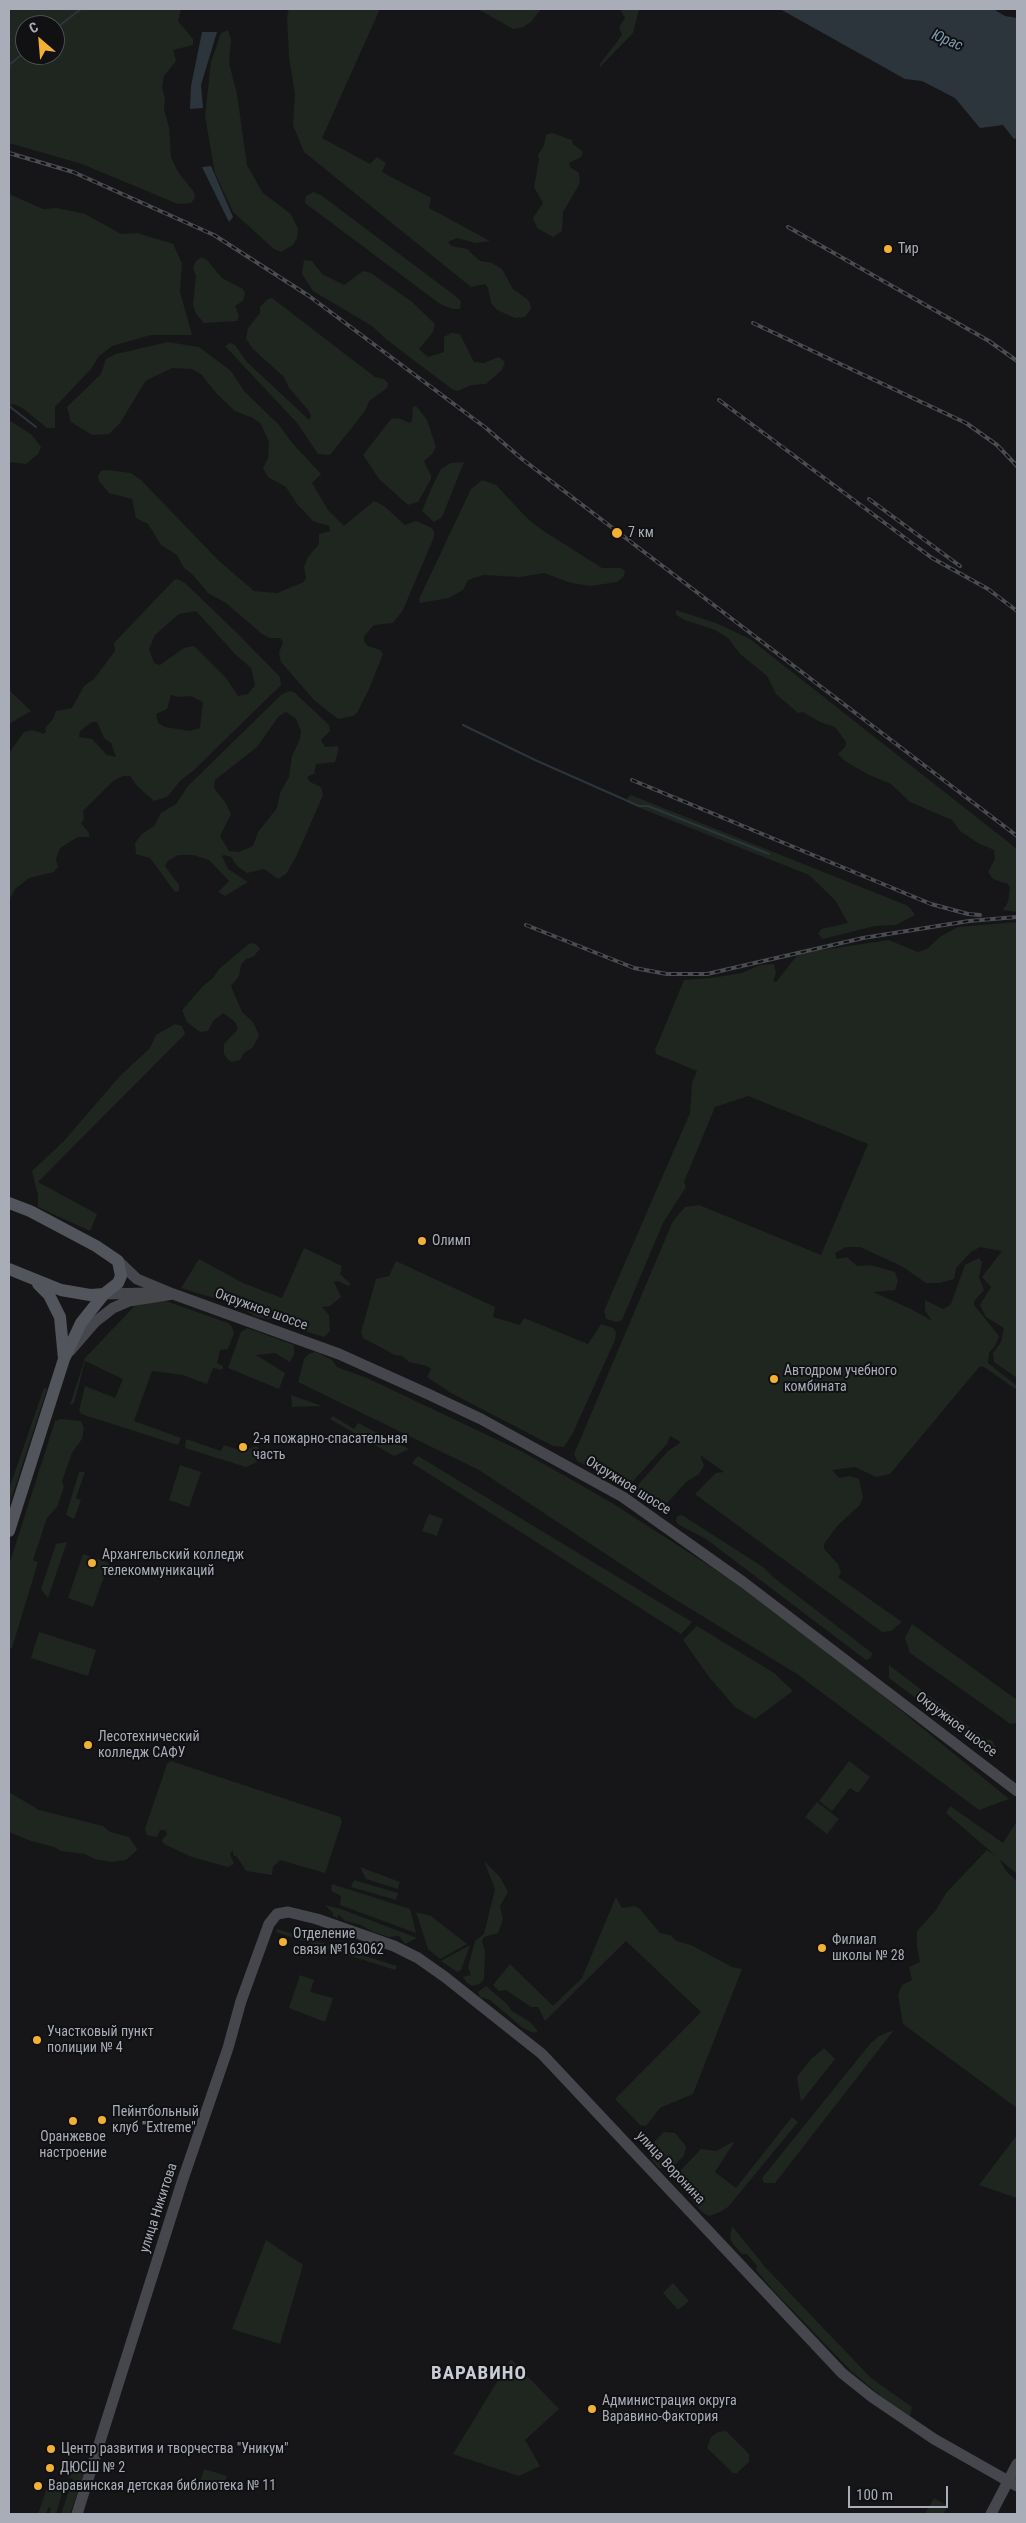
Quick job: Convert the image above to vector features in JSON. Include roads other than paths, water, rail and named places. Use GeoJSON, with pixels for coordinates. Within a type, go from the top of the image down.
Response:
{"type":"FeatureCollection","features":[{"type":"Feature","properties":{"kind":"main road","name":"Окружное шоссе"},"geometry":{"type":"LineString","coordinates":[[9,1203],[77,1234],[118,1261]]}},
{"type":"Feature","properties":{"kind":"main road"},"geometry":{"type":"LineString","coordinates":[[9,1531],[64,1359],[82,1323],[104,1294],[118,1283],[121,1276],[118,1261]]}},
{"type":"Feature","properties":{"kind":"main road","name":"Окружное шоссе"},"geometry":{"type":"LineString","coordinates":[[9,1268],[32,1280],[76,1294],[104,1294]]}},
{"type":"Feature","properties":{"kind":"main road"},"geometry":{"type":"LineString","coordinates":[[32,1280],[49,1295],[60,1317],[64,1359]]}},
{"type":"Feature","properties":{"kind":"street","name":"Окружное шоссе"},"geometry":{"type":"LineString","coordinates":[[118,1261],[136,1279],[339,1354],[482,1419],[623,1497],[743,1582],[1017,1791]]}},
{"type":"Feature","properties":{"kind":"street","name":"Окружное шоссе"},"geometry":{"type":"LineString","coordinates":[[104,1294],[132,1292],[173,1294]]}},
{"type":"Feature","properties":{"kind":"street"},"geometry":{"type":"LineString","coordinates":[[64,1359],[95,1322],[113,1308],[129,1301],[173,1294]]}},
{"type":"Feature","properties":{"kind":"street","name":"улица Воронина"},"geometry":{"type":"LineString","coordinates":[[277,1914],[288,1912],[317,1919],[394,1946],[418,1958],[445,1977],[542,2054],[842,2373],[934,2439],[1014,2483]]}},
{"type":"Feature","properties":{"kind":"street","name":"улица Никитова"},"geometry":{"type":"LineString","coordinates":[[78,2514],[182,2182],[228,2048],[241,2002],[269,1924],[277,1914]]}},
{"type":"Feature","properties":{"kind":"street"},"geometry":{"type":"LineString","coordinates":[[992,2514],[1014,2483],[1017,2464]]}},
{"type":"Feature","properties":{"kind":"water","name":"Юрас"},"geometry":{"type":"Polygon","coordinates":[[[780,9],[993,9],[1005,16],[1017,18],[1017,138],[1014,139],[1003,125],[980,128],[955,98],[922,81],[905,79],[780,9]]]}},
{"type":"Feature","properties":{"kind":"water"},"geometry":{"type":"Polygon","coordinates":[[[202,32],[217,32],[201,85],[203,108],[190,109],[191,86],[202,32]]]}},
{"type":"Feature","properties":{"kind":"water"},"geometry":{"type":"Polygon","coordinates":[[[211,166],[233,217],[229,222],[202,167],[211,166]]]}},
{"type":"Feature","properties":{"kind":"waterway"},"geometry":{"type":"LineString","coordinates":[[65,21],[81,9]]}},
{"type":"Feature","properties":{"kind":"waterway"},"geometry":{"type":"LineString","coordinates":[[9,65],[15,60]]}},
{"type":"Feature","properties":{"kind":"waterway"},"geometry":{"type":"LineString","coordinates":[[9,406],[36,427]]}},
{"type":"Feature","properties":{"kind":"waterway"},"geometry":{"type":"LineString","coordinates":[[463,725],[535,760],[639,806],[648,806],[769,854]]}},
{"type":"Feature","properties":{"kind":"railway"},"geometry":{"type":"LineString","coordinates":[[9,153],[73,172],[214,235],[309,296],[486,428],[522,459],[1017,836]]}},
{"type":"Feature","properties":{"kind":"railway"},"geometry":{"type":"LineString","coordinates":[[788,227],[989,341],[1017,361]]}},
{"type":"Feature","properties":{"kind":"railway"},"geometry":{"type":"LineString","coordinates":[[753,323],[966,423],[997,445],[1017,466]]}},
{"type":"Feature","properties":{"kind":"railway"},"geometry":{"type":"LineString","coordinates":[[719,400],[932,558],[988,589],[1017,611]]}},
{"type":"Feature","properties":{"kind":"railway"},"geometry":{"type":"LineString","coordinates":[[869,499],[960,566]]}},
{"type":"Feature","properties":{"kind":"railway"},"geometry":{"type":"LineString","coordinates":[[632,780],[931,904],[968,914],[980,915]]}},
{"type":"Feature","properties":{"kind":"railway"},"geometry":{"type":"LineString","coordinates":[[526,925],[634,968],[667,974],[707,974],[863,938],[969,921],[1017,917]]}},
{"type":"Feature","properties":{"kind":"place","name":"Тир"},"geometry":{"type":"Point","coordinates":[888,249]}},
{"type":"Feature","properties":{"kind":"place","name":"7 км"},"geometry":{"type":"Point","coordinates":[617,533]}},
{"type":"Feature","properties":{"kind":"place","name":"Олимп"},"geometry":{"type":"Point","coordinates":[422,1241]}},
{"type":"Feature","properties":{"kind":"place","name":"Автодром учебного комбината"},"geometry":{"type":"Point","coordinates":[774,1379]}},
{"type":"Feature","properties":{"kind":"place","name":"2-я пожарно-спасательная часть"},"geometry":{"type":"Point","coordinates":[243,1447]}},
{"type":"Feature","properties":{"kind":"place","name":"Архангельский колледж телекоммуникаций"},"geometry":{"type":"Point","coordinates":[92,1563]}},
{"type":"Feature","properties":{"kind":"place","name":"Лесотехнический колледж САФУ"},"geometry":{"type":"Point","coordinates":[88,1745]}},
{"type":"Feature","properties":{"kind":"place","name":"Отделение связи №163062"},"geometry":{"type":"Point","coordinates":[283,1942]}},
{"type":"Feature","properties":{"kind":"place","name":"Филиал школы № 28"},"geometry":{"type":"Point","coordinates":[822,1948]}},
{"type":"Feature","properties":{"kind":"place","name":"Участковый пункт полиции № 4"},"geometry":{"type":"Point","coordinates":[37,2040]}},
{"type":"Feature","properties":{"kind":"place","name":"Пейнтбольный клуб \"Extreme\""},"geometry":{"type":"Point","coordinates":[102,2120]}},
{"type":"Feature","properties":{"kind":"place","name":"Оранжевое настроение"},"geometry":{"type":"Point","coordinates":[73,2121]}},
{"type":"Feature","properties":{"kind":"place","name":"Администрация округа Варавино-Фактория"},"geometry":{"type":"Point","coordinates":[592,2409]}},
{"type":"Feature","properties":{"kind":"place","name":"Центр развития и творчества \"Уникум\""},"geometry":{"type":"Point","coordinates":[51,2449]}},
{"type":"Feature","properties":{"kind":"place","name":"ДЮСШ № 2"},"geometry":{"type":"Point","coordinates":[50,2468]}},
{"type":"Feature","properties":{"kind":"place","name":"Варавинская детская библиотека № 11"},"geometry":{"type":"Point","coordinates":[38,2486]}},
{"type":"Feature","properties":{"kind":"district","name":"ВАРАВИНО"},"geometry":{"type":"Point","coordinates":[479,2374]}}]}
